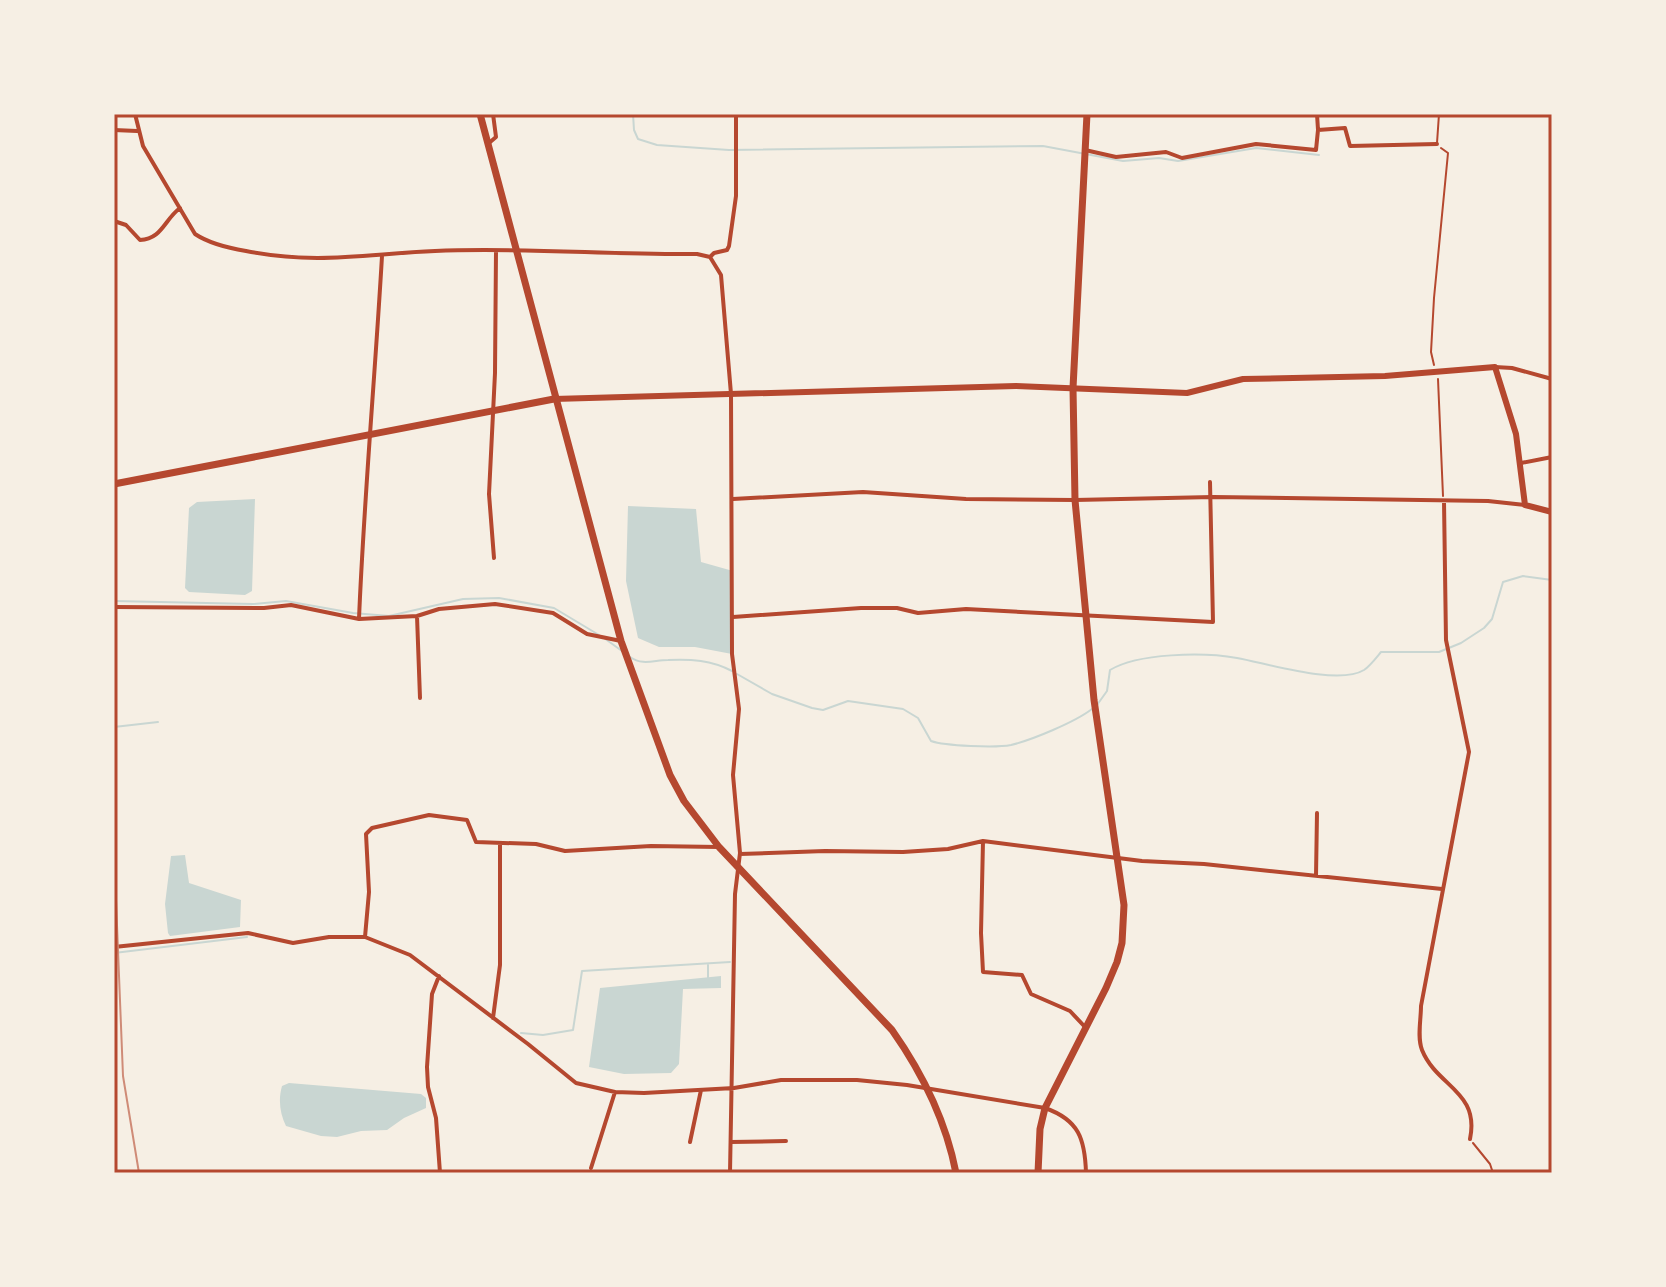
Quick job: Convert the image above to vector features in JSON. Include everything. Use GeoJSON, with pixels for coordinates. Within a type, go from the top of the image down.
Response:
{"type":"FeatureCollection","features":[{"type":"Feature","properties":{"kind":"main road"},"geometry":{"type":"LineString","coordinates":[[480,114],[621,641],[670,775],[684,801],[719,847],[892,1030],[927,1088],[947,1136],[956,1173]]}},
{"type":"Feature","properties":{"kind":"main road"},"geometry":{"type":"LineString","coordinates":[[1038,1173],[1040,1129],[1045,1108],[1106,988],[1122,943],[1124,905],[1094,700],[1075,500],[1073,388],[1087,114]]}},
{"type":"Feature","properties":{"kind":"main road"},"geometry":{"type":"LineString","coordinates":[[114,484],[554,399],[1001,386],[1187,393],[1243,379],[1385,376],[1495,367],[1516,434],[1525,505],[1552,512]]}},
{"type":"Feature","properties":{"kind":"street"},"geometry":{"type":"LineString","coordinates":[[135,114],[143,146],[195,234],[207,242],[280,258],[308,260],[434,251],[697,254],[710,257],[721,275],[731,394],[732,654],[739,709],[733,775],[740,853],[735,894],[734,1088],[730,1173]]}},
{"type":"Feature","properties":{"kind":"street"},"geometry":{"type":"LineString","coordinates":[[487,143],[493,142],[496,137],[493,114]]}},
{"type":"Feature","properties":{"kind":"street"},"geometry":{"type":"LineString","coordinates":[[710,257],[727,250],[729,246],[736,196],[736,114]]}},
{"type":"Feature","properties":{"kind":"street"},"geometry":{"type":"LineString","coordinates":[[1085,150],[1116,157],[1166,152],[1182,158],[1256,144],[1316,150],[1317,114]]}},
{"type":"Feature","properties":{"kind":"street"},"geometry":{"type":"LineString","coordinates":[[1318,130],[1345,128],[1350,146],[1355,147],[1437,144]]}},
{"type":"Feature","properties":{"kind":"street"},"geometry":{"type":"LineString","coordinates":[[114,130],[137,131]]}},
{"type":"Feature","properties":{"kind":"street"},"geometry":{"type":"LineString","coordinates":[[114,221],[126,225],[140,240],[149,240],[160,233],[172,214],[180,208]]}},
{"type":"Feature","properties":{"kind":"street"},"geometry":{"type":"LineString","coordinates":[[494,558],[489,494],[494,410],[496,251]]}},
{"type":"Feature","properties":{"kind":"street"},"geometry":{"type":"LineString","coordinates":[[359,619],[368,435],[376,375],[382,256]]}},
{"type":"Feature","properties":{"kind":"street"},"geometry":{"type":"LineString","coordinates":[[1495,367],[1512,368],[1552,379]]}},
{"type":"Feature","properties":{"kind":"street"},"geometry":{"type":"LineString","coordinates":[[1521,463],[1552,457]]}},
{"type":"Feature","properties":{"kind":"street"},"geometry":{"type":"LineString","coordinates":[[733,617],[897,608],[918,613],[966,609],[1213,622],[1210,482]]}},
{"type":"Feature","properties":{"kind":"street"},"geometry":{"type":"LineString","coordinates":[[733,499],[863,492],[966,499],[1211,497],[1525,505]]}},
{"type":"Feature","properties":{"kind":"street"},"geometry":{"type":"LineString","coordinates":[[1444,501],[1446,640],[1469,752],[1421,1006],[1419,1040],[1424,1054],[1471,1109],[1473,1122],[1470,1139]]}},
{"type":"Feature","properties":{"kind":"street"},"geometry":{"type":"LineString","coordinates":[[114,607],[264,608],[291,605],[359,619],[417,616],[439,609],[495,604],[553,613],[587,634],[621,641]]}},
{"type":"Feature","properties":{"kind":"street"},"geometry":{"type":"LineString","coordinates":[[417,616],[420,698]]}},
{"type":"Feature","properties":{"kind":"street"},"geometry":{"type":"LineString","coordinates":[[1316,876],[1317,813]]}},
{"type":"Feature","properties":{"kind":"street"},"geometry":{"type":"LineString","coordinates":[[365,937],[369,892],[368,830],[429,815],[467,820],[476,842],[500,845],[536,844],[565,851],[651,846],[719,847]]}},
{"type":"Feature","properties":{"kind":"street"},"geometry":{"type":"LineString","coordinates":[[740,853],[903,852],[948,849],[983,841],[1142,861],[1204,864],[1442,889]]}},
{"type":"Feature","properties":{"kind":"street"},"geometry":{"type":"LineString","coordinates":[[983,841],[983,972],[1022,975],[1031,994],[1070,1011],[1085,1027]]}},
{"type":"Feature","properties":{"kind":"street"},"geometry":{"type":"LineString","coordinates":[[493,1018],[500,965],[500,845]]}},
{"type":"Feature","properties":{"kind":"street"},"geometry":{"type":"LineString","coordinates":[[114,947],[248,933],[293,943],[329,937],[365,937],[410,955],[576,1083],[615,1092],[644,1093],[734,1088],[781,1080],[857,1080],[1045,1108],[1063,1114],[1078,1132],[1083,1144],[1086,1173]]}},
{"type":"Feature","properties":{"kind":"street"},"geometry":{"type":"LineString","coordinates":[[439,976],[432,994],[427,1067],[428,1087],[436,1118],[440,1173]]}},
{"type":"Feature","properties":{"kind":"street"},"geometry":{"type":"LineString","coordinates":[[690,1142],[701,1090]]}},
{"type":"Feature","properties":{"kind":"street"},"geometry":{"type":"LineString","coordinates":[[591,1168],[615,1092]]}},
{"type":"Feature","properties":{"kind":"street"},"geometry":{"type":"LineString","coordinates":[[731,1142],[786,1141]]}},
{"type":"Feature","properties":{"kind":"lane"},"geometry":{"type":"LineString","coordinates":[[1437,144],[1439,114]]}},
{"type":"Feature","properties":{"kind":"path"},"geometry":{"type":"LineString","coordinates":[[1437,144],[1448,153],[1431,352],[1437,371],[1444,501]]}},
{"type":"Feature","properties":{"kind":"path"},"geometry":{"type":"LineString","coordinates":[[1470,1139],[1490,1164],[1493,1173]]}},
{"type":"Feature","properties":{"kind":"shaded area"},"geometry":{"type":"Polygon","coordinates":[[[255,499],[252,591],[245,595],[189,592],[185,588],[189,508],[197,502],[255,499]]]}},
{"type":"Feature","properties":{"kind":"shaded area"},"geometry":{"type":"Polygon","coordinates":[[[628,506],[696,509],[701,562],[733,571],[732,654],[695,647],[659,647],[638,638],[626,581],[628,506]]]}},
{"type":"Feature","properties":{"kind":"shaded area"},"geometry":{"type":"Polygon","coordinates":[[[185,855],[189,883],[241,900],[240,927],[170,936],[165,904],[171,856],[185,855]]]}},
{"type":"Feature","properties":{"kind":"shaded area"},"geometry":{"type":"Polygon","coordinates":[[[721,976],[721,988],[683,989],[679,1064],[671,1073],[624,1074],[589,1067],[600,988],[721,976]]]}},
{"type":"Feature","properties":{"kind":"shaded area"},"geometry":{"type":"Polygon","coordinates":[[[289,1083],[421,1094],[426,1098],[426,1108],[387,1130],[361,1131],[337,1137],[321,1136],[286,1126],[280,1096],[282,1086],[289,1083]]]}},
{"type":"Feature","properties":{"kind":"waterway"},"geometry":{"type":"LineString","coordinates":[[633,114],[638,139],[657,145],[729,150],[1043,146],[1123,161],[1159,158],[1178,161],[1256,148],[1319,155]]}},
{"type":"Feature","properties":{"kind":"waterway"},"geometry":{"type":"LineString","coordinates":[[1097,705],[1107,691],[1110,670],[1154,657],[1223,656],[1337,676],[1364,670],[1381,652],[1439,652],[1461,643],[1484,628],[1492,619],[1503,582],[1523,576],[1552,580]]}},
{"type":"Feature","properties":{"kind":"waterway"},"geometry":{"type":"LineString","coordinates":[[114,601],[253,604],[286,601],[389,616],[463,599],[499,598],[554,608],[599,635]]}},
{"type":"Feature","properties":{"kind":"waterway"},"geometry":{"type":"LineString","coordinates":[[604,638],[622,651]]}},
{"type":"Feature","properties":{"kind":"waterway"},"geometry":{"type":"LineString","coordinates":[[630,657],[644,662],[701,661],[732,671]]}},
{"type":"Feature","properties":{"kind":"waterway"},"geometry":{"type":"LineString","coordinates":[[737,674],[772,694],[812,708],[823,710],[848,701],[903,709],[918,718],[931,741],[947,744],[1011,745],[1053,730],[1092,709]]}},
{"type":"Feature","properties":{"kind":"waterway"},"geometry":{"type":"LineString","coordinates":[[114,727],[158,722]]}},
{"type":"Feature","properties":{"kind":"waterway"},"geometry":{"type":"LineString","coordinates":[[114,953],[247,937]]}},
{"type":"Feature","properties":{"kind":"waterway"},"geometry":{"type":"LineString","coordinates":[[521,1033],[543,1035],[573,1030],[582,971],[730,962]]}},
{"type":"Feature","properties":{"kind":"waterway"},"geometry":{"type":"LineString","coordinates":[[708,964],[708,978]]}},
{"type":"Feature","properties":{"kind":"railway"},"geometry":{"type":"LineString","coordinates":[[114,850],[123,1076],[139,1173]]}}]}
